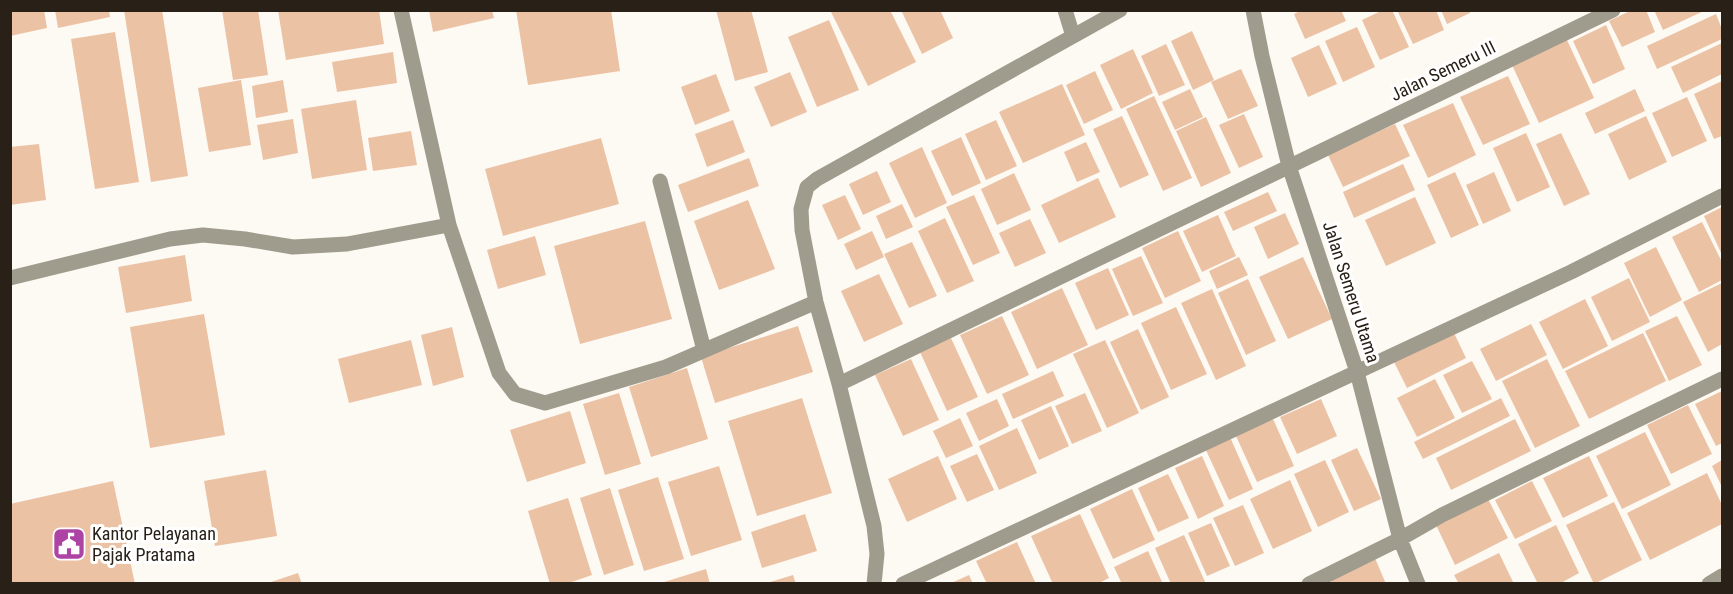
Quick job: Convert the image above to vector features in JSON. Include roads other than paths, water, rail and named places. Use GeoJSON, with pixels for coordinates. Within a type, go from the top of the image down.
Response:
{"type":"FeatureCollection","features":[{"type":"Feature","properties":{"kind":"street"},"geometry":{"type":"LineString","coordinates":[[401,10],[449,225],[499,373],[515,394],[546,402],[666,367],[816,302]]}},
{"type":"Feature","properties":{"kind":"street"},"geometry":{"type":"LineString","coordinates":[[1065,10],[1073,36]]}},
{"type":"Feature","properties":{"kind":"street"},"geometry":{"type":"LineString","coordinates":[[874,584],[877,554],[874,526],[816,302],[801,230],[801,209],[807,187],[817,179],[1120,10]]}},
{"type":"Feature","properties":{"kind":"street","name":"Jalan Semeru Utama"},"geometry":{"type":"LineString","coordinates":[[1253,10],[1289,166],[1357,372],[1400,539],[1418,584]]}},
{"type":"Feature","properties":{"kind":"street","name":"Jalan Semeru III"},"geometry":{"type":"LineString","coordinates":[[839,384],[1613,10]]}},
{"type":"Feature","properties":{"kind":"street"},"geometry":{"type":"LineString","coordinates":[[660,181],[704,350]]}},
{"type":"Feature","properties":{"kind":"street"},"geometry":{"type":"LineString","coordinates":[[903,584],[1571,272],[1722,196]]}},
{"type":"Feature","properties":{"kind":"street"},"geometry":{"type":"LineString","coordinates":[[10,278],[181,238],[203,235],[293,247],[347,244],[449,225]]}},
{"type":"Feature","properties":{"kind":"street"},"geometry":{"type":"LineString","coordinates":[[1309,584],[1400,539],[1442,515],[1722,379]]}},
{"type":"Feature","properties":{"kind":"street"},"geometry":{"type":"LineString","coordinates":[[1709,584],[1722,576]]}},
{"type":"Feature","properties":{"kind":"place","name":"Kantor Pelayanan Pajak Pratama"},"geometry":{"type":"Point","coordinates":[69,544]}}]}
